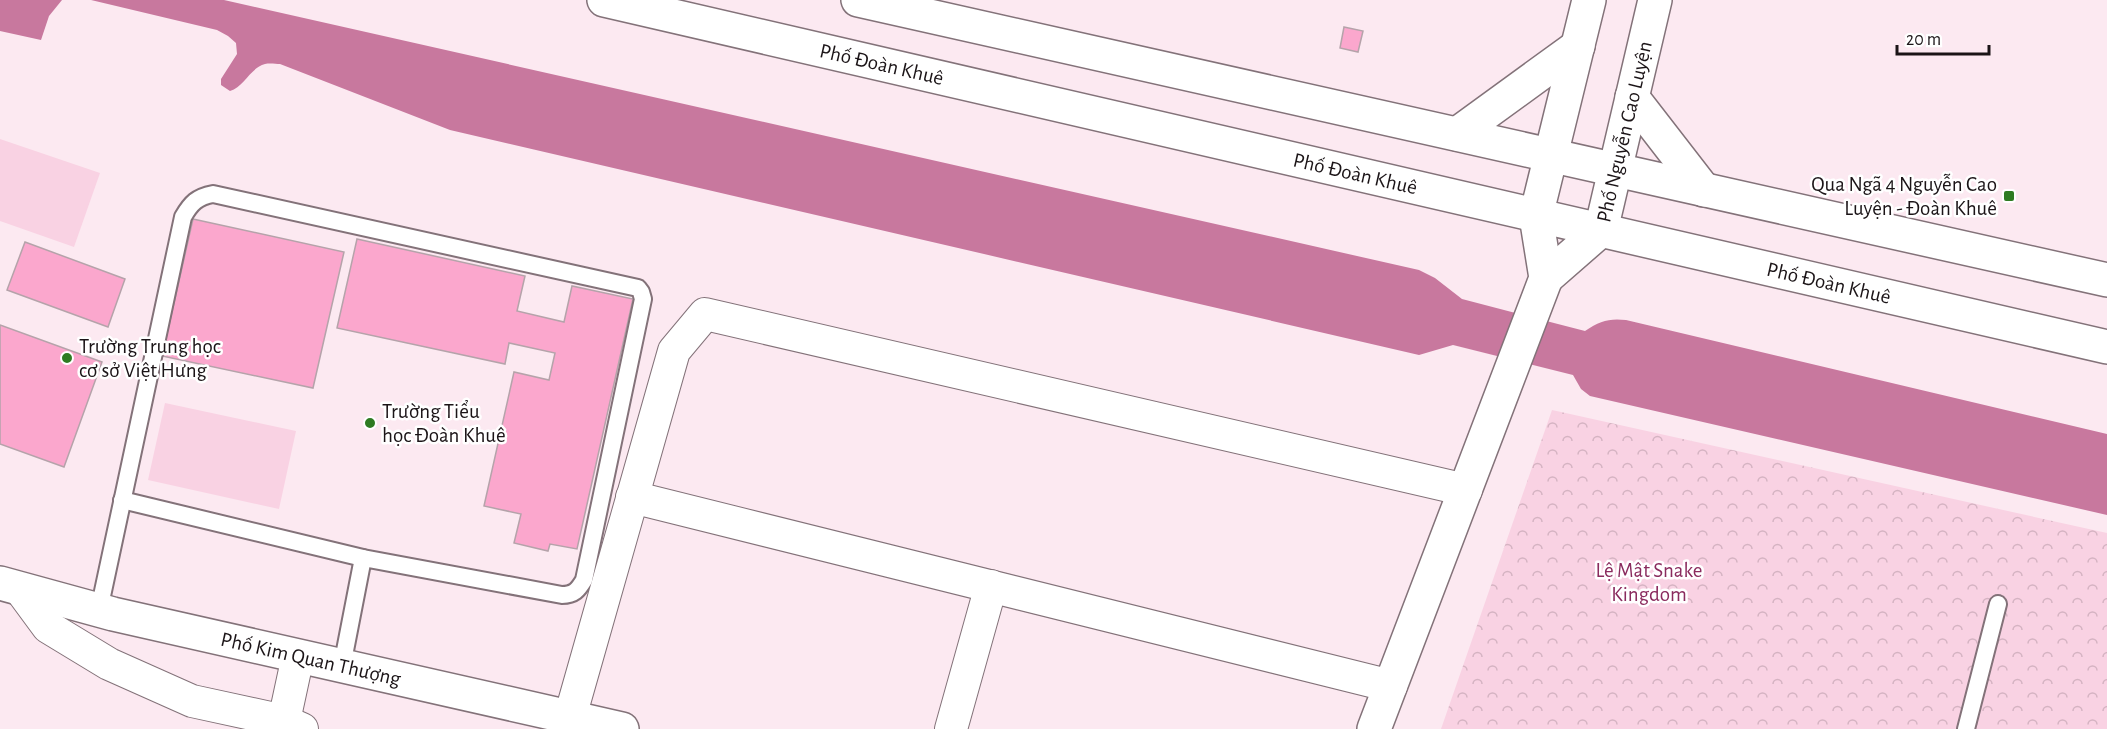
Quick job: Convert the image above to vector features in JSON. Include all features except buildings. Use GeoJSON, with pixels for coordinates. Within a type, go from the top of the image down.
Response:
{"type":"FeatureCollection","features":[{"type":"Feature","properties":{"kind":"main road","name":"Phố Đoàn Khuê"},"geometry":{"type":"LineString","coordinates":[[604,0],[2107,347]]}},
{"type":"Feature","properties":{"kind":"main road"},"geometry":{"type":"LineString","coordinates":[[1374,729],[1545,282],[1536,216],[1589,0]]}},
{"type":"Feature","properties":{"kind":"main road","name":"Phố Nguyễn Cao Luyện"},"geometry":{"type":"LineString","coordinates":[[1545,282],[1601,230],[1655,0]]}},
{"type":"Feature","properties":{"kind":"main road"},"geometry":{"type":"LineString","coordinates":[[874,2],[950,10],[1457,134],[2107,280]]}},
{"type":"Feature","properties":{"kind":"main road"},"geometry":{"type":"LineString","coordinates":[[1457,134],[1578,46]]}},
{"type":"Feature","properties":{"kind":"main road"},"geometry":{"type":"LineString","coordinates":[[1632,98],[1704,190]]}},
{"type":"Feature","properties":{"kind":"main road","name":"Phố Kim Quan Thượng"},"geometry":{"type":"LineString","coordinates":[[10,586],[99,610],[622,729]]}},
{"type":"Feature","properties":{"kind":"street"},"geometry":{"type":"LineString","coordinates":[[570,717],[674,351],[705,315],[1466,490]]}},
{"type":"Feature","properties":{"kind":"street"},"geometry":{"type":"LineString","coordinates":[[632,497],[1391,686]]}},
{"type":"Feature","properties":{"kind":"street"},"geometry":{"type":"LineString","coordinates":[[10,586],[48,627],[109,664],[192,701],[293,725],[298,656]]}},
{"type":"Feature","properties":{"kind":"street"},"geometry":{"type":"LineString","coordinates":[[951,729],[991,586]]}},
{"type":"Feature","properties":{"kind":"lane"},"geometry":{"type":"LineString","coordinates":[[99,610],[122,500],[183,217],[190,205],[200,197],[213,194],[631,286],[641,292],[643,299],[641,310],[584,580],[572,595],[562,596],[363,558],[122,500]]}},
{"type":"Feature","properties":{"kind":"lane"},"geometry":{"type":"LineString","coordinates":[[342,666],[363,558]]}},
{"type":"Feature","properties":{"kind":"lane"},"geometry":{"type":"LineString","coordinates":[[1966,729],[1998,604]]}},
{"type":"Feature","properties":{"kind":"green space"},"geometry":{"type":"Polygon","coordinates":[[[0,139],[100,173],[74,247],[0,221],[0,139]]]}},
{"type":"Feature","properties":{"kind":"green space"},"geometry":{"type":"Polygon","coordinates":[[[165,403],[296,431],[279,509],[148,480],[165,403]]]}},
{"type":"Feature","properties":{"kind":"green space","name":"Lệ Mật Snake Kingdom"},"geometry":{"type":"Polygon","coordinates":[[[1552,410],[2107,533],[2107,729],[1441,729],[1552,410]]]}},
{"type":"Feature","properties":{"kind":"shaded area"},"geometry":{"type":"Polygon","coordinates":[[[0,0],[62,0],[49,16],[41,40],[0,31],[0,0]]]}},
{"type":"Feature","properties":{"kind":"shaded area"},"geometry":{"type":"Polygon","coordinates":[[[91,0],[224,0],[1419,270],[1435,278],[1462,299],[1585,331],[1605,321],[1626,320],[2107,434],[2107,515],[1590,396],[1581,389],[1573,375],[1453,345],[1419,355],[450,130],[280,64],[260,66],[239,86],[230,91],[221,85],[221,79],[237,54],[236,43],[228,36],[217,30],[91,0]]]}},
{"type":"Feature","properties":{"kind":"place","name":"Qua Ngã 4 Nguyễn Cao Luyện - Đoàn Khuê"},"geometry":{"type":"Point","coordinates":[2009,196]}},
{"type":"Feature","properties":{"kind":"place","name":"Trường Trung học cơ sở Việt Hưng"},"geometry":{"type":"Point","coordinates":[67,358]}},
{"type":"Feature","properties":{"kind":"place","name":"Trường Tiểu học Đoàn Khuê"},"geometry":{"type":"Point","coordinates":[370,423]}}]}
